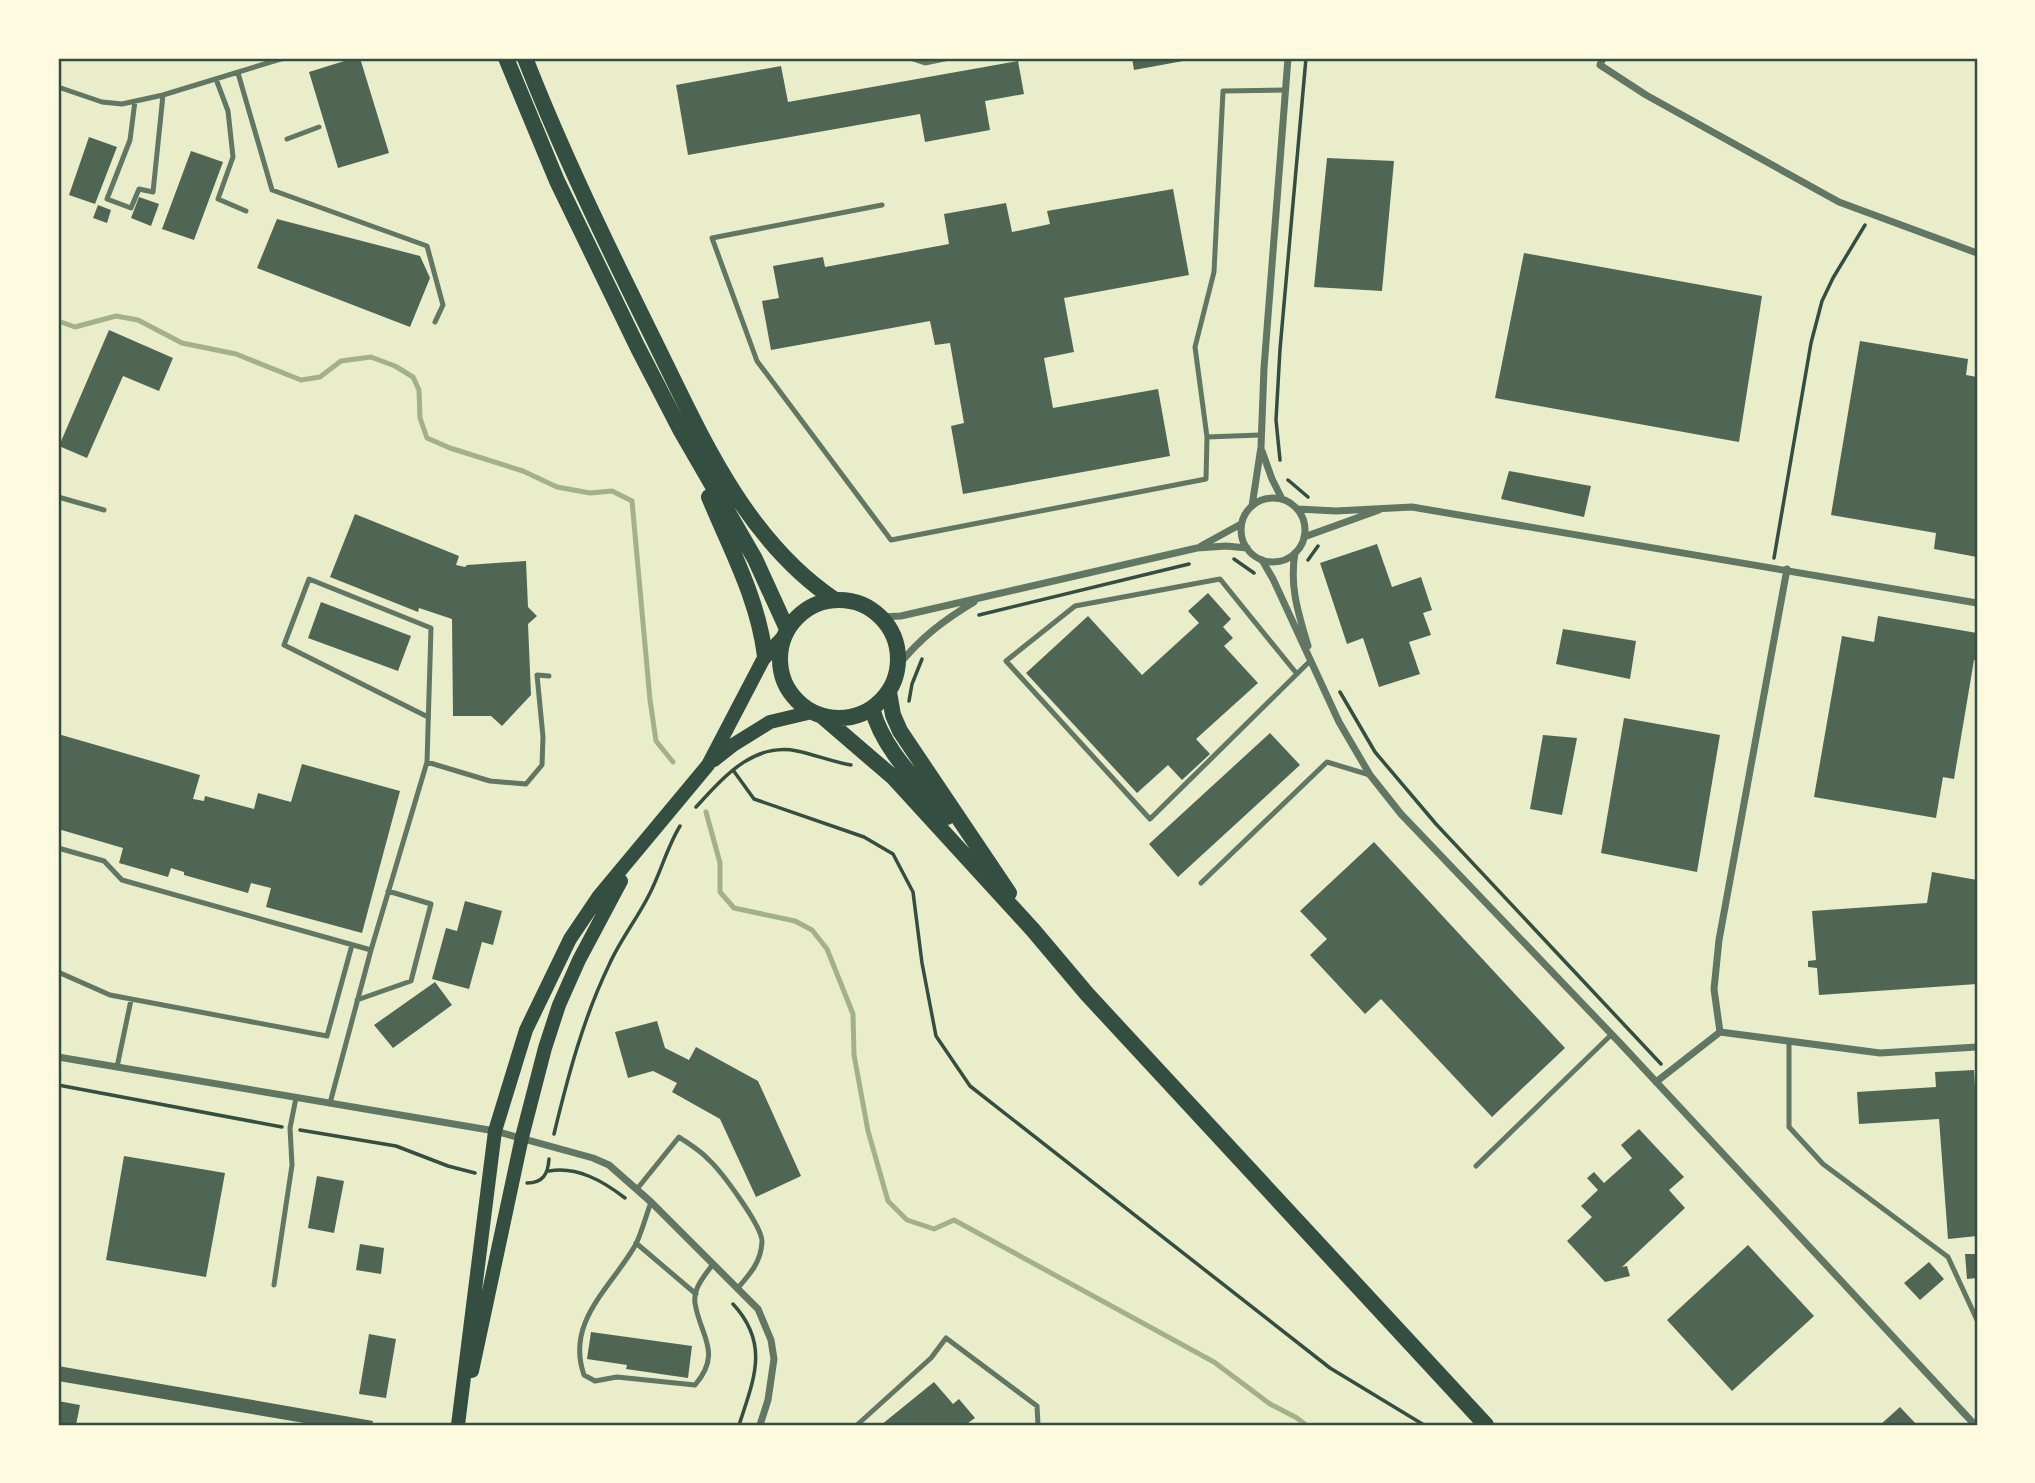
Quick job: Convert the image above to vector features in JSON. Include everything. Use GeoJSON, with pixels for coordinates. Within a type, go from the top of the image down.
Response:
{"type":"FeatureCollection","features":[{"type":"Feature","properties":{"kind":"main road"},"geometry":{"type":"LineString","coordinates":[[506,58],[557,181],[681,430],[750,589],[760,624],[765,656]]}},
{"type":"Feature","properties":{"kind":"main road"},"geometry":{"type":"LineString","coordinates":[[525,58],[567,158],[618,267],[740,502],[780,554],[801,575],[835,600]]}},
{"type":"Feature","properties":{"kind":"main road"},"geometry":{"type":"LineString","coordinates":[[681,430],[755,559],[786,632],[779,660],[781,673],[792,696],[872,757],[894,778],[1033,930],[1087,994],[1486,1425]]}},
{"type":"Feature","properties":{"kind":"main road"},"geometry":{"type":"LineString","coordinates":[[459,1425],[495,1131],[526,1030],[570,939],[599,896],[708,765],[765,656],[803,612],[835,600],[860,604],[881,617],[895,640],[898,666],[889,691],[872,708],[857,716],[841,719],[818,714],[770,722],[733,745],[708,765]]}},
{"type":"Feature","properties":{"kind":"main road"},"geometry":{"type":"LineString","coordinates":[[889,691],[893,715],[901,731],[1033,930]]}},
{"type":"Feature","properties":{"kind":"main road"},"geometry":{"type":"LineString","coordinates":[[872,708],[878,727],[901,763],[997,874]]}},
{"type":"Feature","properties":{"kind":"main road"},"geometry":{"type":"LineString","coordinates":[[459,1425],[522,1138],[545,1048],[559,1005],[601,916],[639,849]]}},
{"type":"Feature","properties":{"kind":"street"},"geometry":{"type":"LineString","coordinates":[[1197,548],[1222,537],[1241,524],[1252,506],[1261,447],[1288,58]]}},
{"type":"Feature","properties":{"kind":"street"},"geometry":{"type":"LineString","coordinates":[[1601,61],[1646,95],[1839,202],[1977,253]]}},
{"type":"Feature","properties":{"kind":"street"},"geometry":{"type":"LineString","coordinates":[[1261,447],[1272,479],[1283,499],[1298,509],[1315,511],[1412,507],[1977,603]]}},
{"type":"Feature","properties":{"kind":"street"},"geometry":{"type":"LineString","coordinates":[[1252,506],[1266,498],[1283,499]]}},
{"type":"Feature","properties":{"kind":"street"},"geometry":{"type":"LineString","coordinates":[[1304,537],[1386,508]]}},
{"type":"Feature","properties":{"kind":"street"},"geometry":{"type":"LineString","coordinates":[[1298,509],[1305,527],[1304,537],[1295,554],[1292,571],[1293,594],[1315,671]]}},
{"type":"Feature","properties":{"kind":"street"},"geometry":{"type":"LineString","coordinates":[[1241,524],[1242,537],[1247,548],[1262,560],[1273,579],[1339,722],[1370,775],[1401,814],[1612,1034],[1975,1425]]}},
{"type":"Feature","properties":{"kind":"street"},"geometry":{"type":"LineString","coordinates":[[881,617],[901,616],[979,599],[1197,548],[1247,548]]}},
{"type":"Feature","properties":{"kind":"street"},"geometry":{"type":"LineString","coordinates":[[1262,560],[1279,561],[1295,554]]}},
{"type":"Feature","properties":{"kind":"street"},"geometry":{"type":"LineString","coordinates":[[1720,1032],[1714,989],[1719,940],[1787,569]]}},
{"type":"Feature","properties":{"kind":"street"},"geometry":{"type":"LineString","coordinates":[[898,666],[929,631],[979,599]]}},
{"type":"Feature","properties":{"kind":"street"},"geometry":{"type":"LineString","coordinates":[[1656,1082],[1720,1032],[1880,1053],[1977,1046]]}},
{"type":"Feature","properties":{"kind":"street"},"geometry":{"type":"LineString","coordinates":[[58,1057],[495,1131],[593,1158],[609,1165],[651,1202],[758,1310],[771,1340],[774,1359],[772,1379],[760,1425]]}},
{"type":"Feature","properties":{"kind":"lane"},"geometry":{"type":"LineString","coordinates":[[58,87],[102,102],[122,104],[163,95],[284,58]]}},
{"type":"Feature","properties":{"kind":"lane"},"geometry":{"type":"LineString","coordinates":[[910,58],[925,63],[949,58]]}},
{"type":"Feature","properties":{"kind":"lane"},"geometry":{"type":"LineString","coordinates":[[238,73],[272,190],[427,246],[443,305],[435,322]]}},
{"type":"Feature","properties":{"kind":"lane"},"geometry":{"type":"LineString","coordinates":[[216,79],[228,111],[233,157],[218,199],[246,211]]}},
{"type":"Feature","properties":{"kind":"lane"},"geometry":{"type":"LineString","coordinates":[[881,205],[712,238],[757,361],[891,540],[1206,479],[1207,437],[1195,347],[1214,272],[1223,90],[1285,90]]}},
{"type":"Feature","properties":{"kind":"lane"},"geometry":{"type":"LineString","coordinates":[[135,101],[130,140],[107,199],[131,208],[139,189],[153,191],[163,95]]}},
{"type":"Feature","properties":{"kind":"lane"},"geometry":{"type":"LineString","coordinates":[[287,139],[320,127]]}},
{"type":"Feature","properties":{"kind":"lane"},"geometry":{"type":"LineString","coordinates":[[1207,437],[1260,435]]}},
{"type":"Feature","properties":{"kind":"lane"},"geometry":{"type":"LineString","coordinates":[[58,497],[104,510]]}},
{"type":"Feature","properties":{"kind":"lane"},"geometry":{"type":"LineString","coordinates":[[330,1103],[371,950],[427,762],[431,628],[309,579],[284,645],[428,717]]}},
{"type":"Feature","properties":{"kind":"lane"},"geometry":{"type":"LineString","coordinates":[[1297,674],[1220,579],[1075,606],[1006,661],[1150,819],[1297,674],[1310,661]]}},
{"type":"Feature","properties":{"kind":"lane"},"geometry":{"type":"LineString","coordinates":[[427,762],[490,781],[526,784],[541,765],[543,737],[537,676],[549,676]]}},
{"type":"Feature","properties":{"kind":"lane"},"geometry":{"type":"LineString","coordinates":[[1201,883],[1327,762],[1370,775]]}},
{"type":"Feature","properties":{"kind":"lane"},"geometry":{"type":"LineString","coordinates":[[58,848],[104,861],[122,880],[371,950]]}},
{"type":"Feature","properties":{"kind":"lane"},"geometry":{"type":"LineString","coordinates":[[357,1000],[411,981],[431,904],[388,891]]}},
{"type":"Feature","properties":{"kind":"lane"},"geometry":{"type":"LineString","coordinates":[[58,972],[110,995],[131,1000],[327,1036],[352,945]]}},
{"type":"Feature","properties":{"kind":"lane"},"geometry":{"type":"LineString","coordinates":[[117,1067],[131,1000]]}},
{"type":"Feature","properties":{"kind":"lane"},"geometry":{"type":"LineString","coordinates":[[1476,1166],[1612,1034]]}},
{"type":"Feature","properties":{"kind":"lane"},"geometry":{"type":"LineString","coordinates":[[1789,1041],[1789,1127],[1823,1164],[1948,1257],[1977,1320]]}},
{"type":"Feature","properties":{"kind":"lane"},"geometry":{"type":"LineString","coordinates":[[274,1285],[292,1165],[290,1128],[296,1098]]}},
{"type":"Feature","properties":{"kind":"lane"},"geometry":{"type":"LineString","coordinates":[[637,1189],[679,1137],[710,1160],[755,1220],[763,1238],[760,1257],[754,1269],[737,1289]]}},
{"type":"Feature","properties":{"kind":"lane"},"geometry":{"type":"LineString","coordinates":[[651,1202],[636,1243],[589,1312],[580,1338],[578,1360],[584,1375],[595,1381],[617,1377],[695,1385],[705,1373],[709,1344],[695,1302],[696,1294],[699,1284],[713,1264]]}},
{"type":"Feature","properties":{"kind":"lane"},"geometry":{"type":"LineString","coordinates":[[636,1243],[696,1294]]}},
{"type":"Feature","properties":{"kind":"lane"},"geometry":{"type":"LineString","coordinates":[[857,1425],[930,1358],[946,1338],[1037,1406],[1038,1425]]}},
{"type":"Feature","properties":{"kind":"path"},"geometry":{"type":"LineString","coordinates":[[1281,471],[1276,420],[1280,349],[1306,58]]}},
{"type":"Feature","properties":{"kind":"path"},"geometry":{"type":"LineString","coordinates":[[1772,567],[1811,343],[1822,301],[1872,215]]}},
{"type":"Feature","properties":{"kind":"path"},"geometry":{"type":"LineString","coordinates":[[1285,477],[1301,492]]}},
{"type":"Feature","properties":{"kind":"path"},"geometry":{"type":"LineString","coordinates":[[1222,556],[1233,559],[1256,575]]}},
{"type":"Feature","properties":{"kind":"path"},"geometry":{"type":"LineString","coordinates":[[979,615],[1195,563]]}},
{"type":"Feature","properties":{"kind":"path"},"geometry":{"type":"LineString","coordinates":[[908,707],[912,684],[928,650]]}},
{"type":"Feature","properties":{"kind":"path"},"geometry":{"type":"LineString","coordinates":[[1339,690],[1375,752],[1436,824],[1667,1071]]}},
{"type":"Feature","properties":{"kind":"path"},"geometry":{"type":"LineString","coordinates":[[688,815],[733,770],[754,755],[770,750],[798,751],[857,765],[864,764],[872,757]]}},
{"type":"Feature","properties":{"kind":"path"},"geometry":{"type":"LineString","coordinates":[[733,770],[754,799],[864,837],[893,854],[913,892],[922,963],[936,1036],[970,1086],[1330,1368],[1424,1425]]}},
{"type":"Feature","properties":{"kind":"path"},"geometry":{"type":"LineString","coordinates":[[513,1180],[530,1183],[542,1179],[548,1172],[550,1147],[575,1053],[592,1002],[610,962],[658,876],[671,840],[684,820]]}},
{"type":"Feature","properties":{"kind":"path"},"geometry":{"type":"LineString","coordinates":[[58,1085],[396,1146],[449,1166],[488,1176]]}},
{"type":"Feature","properties":{"kind":"building"},"geometry":{"type":"Polygon","coordinates":[[[360,58],[389,153],[338,168],[309,72],[360,58]]]}},
{"type":"Feature","properties":{"kind":"building"},"geometry":{"type":"Polygon","coordinates":[[[1132,58],[1194,58],[1194,59],[1134,70],[1132,58]]]}},
{"type":"Feature","properties":{"kind":"building"},"geometry":{"type":"Polygon","coordinates":[[[1018,61],[1024,94],[985,101],[990,130],[925,142],[920,114],[688,155],[676,85],[781,66],[788,102],[1018,61]]]}},
{"type":"Feature","properties":{"kind":"building"},"geometry":{"type":"Polygon","coordinates":[[[89,137],[117,147],[95,204],[69,195],[89,137]]]}},
{"type":"Feature","properties":{"kind":"building"},"geometry":{"type":"Polygon","coordinates":[[[191,151],[223,162],[194,240],[162,229],[191,151]]]}},
{"type":"Feature","properties":{"kind":"building"},"geometry":{"type":"Polygon","coordinates":[[[1327,158],[1394,161],[1382,291],[1314,287],[1327,158]]]}},
{"type":"Feature","properties":{"kind":"building"},"geometry":{"type":"Polygon","coordinates":[[[1173,189],[1189,275],[1064,298],[1074,352],[1044,358],[1053,408],[1158,389],[1170,456],[963,494],[951,426],[964,423],[950,343],[935,345],[930,321],[771,350],[762,301],[779,298],[773,266],[823,257],[825,267],[949,244],[944,214],[1006,203],[1012,232],[1050,224],[1047,211],[1173,189]]]}},
{"type":"Feature","properties":{"kind":"building"},"geometry":{"type":"Polygon","coordinates":[[[139,197],[159,204],[151,226],[131,218],[139,197]]]}},
{"type":"Feature","properties":{"kind":"building"},"geometry":{"type":"Polygon","coordinates":[[[98,205],[111,210],[107,223],[93,218],[98,205]]]}},
{"type":"Feature","properties":{"kind":"building"},"geometry":{"type":"Polygon","coordinates":[[[277,219],[420,256],[430,278],[410,327],[257,268],[277,219]]]}},
{"type":"Feature","properties":{"kind":"building"},"geometry":{"type":"Polygon","coordinates":[[[1524,253],[1762,296],[1739,442],[1495,398],[1524,253]]]}},
{"type":"Feature","properties":{"kind":"building"},"geometry":{"type":"Polygon","coordinates":[[[109,330],[173,358],[159,391],[123,376],[87,458],[59,446],[109,330]]]}},
{"type":"Feature","properties":{"kind":"building"},"geometry":{"type":"Polygon","coordinates":[[[1860,341],[1968,359],[1966,375],[1977,377],[1977,557],[1934,549],[1936,533],[1831,515],[1860,341]]]}},
{"type":"Feature","properties":{"kind":"building"},"geometry":{"type":"Polygon","coordinates":[[[1509,471],[1591,486],[1584,517],[1501,499],[1509,471]]]}},
{"type":"Feature","properties":{"kind":"building"},"geometry":{"type":"Polygon","coordinates":[[[355,514],[459,556],[456,565],[465,567],[526,561],[528,607],[537,616],[528,624],[531,695],[502,726],[491,716],[453,716],[452,619],[419,608],[418,612],[330,577],[355,514]]]}},
{"type":"Feature","properties":{"kind":"building"},"geometry":{"type":"Polygon","coordinates":[[[1377,544],[1392,587],[1421,577],[1432,610],[1423,613],[1431,635],[1409,642],[1420,674],[1379,687],[1363,638],[1347,644],[1320,563],[1377,544]]]}},
{"type":"Feature","properties":{"kind":"building"},"geometry":{"type":"Polygon","coordinates":[[[1208,593],[1231,619],[1223,627],[1233,638],[1224,646],[1258,683],[1196,739],[1210,754],[1182,780],[1168,765],[1137,793],[1026,673],[1088,616],[1142,675],[1199,623],[1188,611],[1208,593]]]}},
{"type":"Feature","properties":{"kind":"building"},"geometry":{"type":"Polygon","coordinates":[[[321,602],[411,636],[398,671],[308,638],[321,602]]]}},
{"type":"Feature","properties":{"kind":"building"},"geometry":{"type":"Polygon","coordinates":[[[1878,616],[1977,633],[1977,660],[1974,660],[1954,779],[1943,777],[1936,818],[1814,797],[1842,636],[1874,642],[1878,616]]]}},
{"type":"Feature","properties":{"kind":"building"},"geometry":{"type":"Polygon","coordinates":[[[1563,629],[1636,641],[1630,679],[1556,664],[1563,629]]]}},
{"type":"Feature","properties":{"kind":"building"},"geometry":{"type":"Polygon","coordinates":[[[1624,718],[1720,735],[1697,872],[1601,853],[1624,718]]]}},
{"type":"Feature","properties":{"kind":"building"},"geometry":{"type":"Polygon","coordinates":[[[1270,733],[1300,765],[1178,877],[1149,844],[1270,733]]]}},
{"type":"Feature","properties":{"kind":"building"},"geometry":{"type":"Polygon","coordinates":[[[58,734],[200,775],[193,799],[204,801],[205,796],[254,809],[258,793],[291,802],[302,764],[400,791],[362,933],[266,907],[271,888],[251,883],[248,893],[184,875],[184,872],[171,868],[168,877],[119,863],[123,848],[58,829],[58,734]]]}},
{"type":"Feature","properties":{"kind":"building"},"geometry":{"type":"Polygon","coordinates":[[[1543,735],[1577,738],[1562,815],[1530,809],[1543,735]]]}},
{"type":"Feature","properties":{"kind":"building"},"geometry":{"type":"Polygon","coordinates":[[[1374,842],[1565,1048],[1492,1117],[1381,999],[1365,1014],[1310,955],[1327,939],[1300,911],[1374,842]]]}},
{"type":"Feature","properties":{"kind":"building"},"geometry":{"type":"Polygon","coordinates":[[[1932,872],[1977,880],[1977,984],[1819,995],[1817,968],[1808,967],[1808,961],[1816,960],[1812,911],[1927,903],[1932,872]]]}},
{"type":"Feature","properties":{"kind":"building"},"geometry":{"type":"Polygon","coordinates":[[[465,901],[502,911],[493,945],[482,942],[469,989],[432,979],[446,928],[457,931],[465,901]]]}},
{"type":"Feature","properties":{"kind":"building"},"geometry":{"type":"Polygon","coordinates":[[[435,982],[452,1005],[393,1048],[374,1025],[435,982]]]}},
{"type":"Feature","properties":{"kind":"building"},"geometry":{"type":"Polygon","coordinates":[[[657,1021],[665,1048],[689,1060],[696,1047],[758,1081],[801,1176],[756,1197],[720,1119],[672,1092],[677,1083],[653,1071],[628,1078],[615,1032],[657,1021]]]}},
{"type":"Feature","properties":{"kind":"building"},"geometry":{"type":"Polygon","coordinates":[[[1974,1070],[1977,1236],[1948,1239],[1939,1119],[1859,1124],[1857,1092],[1936,1087],[1935,1072],[1974,1070]]]}},
{"type":"Feature","properties":{"kind":"building"},"geometry":{"type":"Polygon","coordinates":[[[1639,1129],[1684,1177],[1669,1190],[1685,1208],[1622,1267],[1627,1266],[1630,1276],[1605,1282],[1567,1241],[1592,1217],[1581,1206],[1598,1190],[1587,1178],[1594,1172],[1604,1183],[1632,1158],[1621,1145],[1639,1129]]]}},
{"type":"Feature","properties":{"kind":"building"},"geometry":{"type":"Polygon","coordinates":[[[124,1156],[225,1173],[206,1277],[106,1260],[124,1156]]]}},
{"type":"Feature","properties":{"kind":"building"},"geometry":{"type":"Polygon","coordinates":[[[317,1176],[344,1181],[334,1233],[308,1228],[317,1176]]]}},
{"type":"Feature","properties":{"kind":"building"},"geometry":{"type":"Polygon","coordinates":[[[360,1244],[384,1248],[381,1274],[356,1270],[360,1244]]]}},
{"type":"Feature","properties":{"kind":"building"},"geometry":{"type":"Polygon","coordinates":[[[1748,1245],[1814,1316],[1732,1391],[1667,1320],[1748,1245]]]}},
{"type":"Feature","properties":{"kind":"building"},"geometry":{"type":"Polygon","coordinates":[[[1965,1254],[1977,1254],[1977,1278],[1967,1279],[1965,1254]]]}},
{"type":"Feature","properties":{"kind":"building"},"geometry":{"type":"Polygon","coordinates":[[[1929,1262],[1944,1279],[1920,1300],[1904,1283],[1929,1262]]]}},
{"type":"Feature","properties":{"kind":"building"},"geometry":{"type":"Polygon","coordinates":[[[591,1332],[692,1346],[688,1378],[626,1369],[627,1365],[587,1359],[591,1332]]]}},
{"type":"Feature","properties":{"kind":"building"},"geometry":{"type":"Polygon","coordinates":[[[369,1334],[396,1339],[386,1398],[359,1394],[369,1334]]]}},
{"type":"Feature","properties":{"kind":"building"},"geometry":{"type":"Polygon","coordinates":[[[58,1366],[373,1421],[372,1425],[316,1425],[58,1381],[58,1366]]]}},
{"type":"Feature","properties":{"kind":"building"},"geometry":{"type":"Polygon","coordinates":[[[934,1382],[953,1404],[959,1399],[975,1418],[968,1423],[970,1425],[881,1425],[934,1382]]]}},
{"type":"Feature","properties":{"kind":"building"},"geometry":{"type":"Polygon","coordinates":[[[58,1401],[80,1405],[76,1425],[58,1425],[58,1401]]]}},
{"type":"Feature","properties":{"kind":"building"},"geometry":{"type":"Polygon","coordinates":[[[1900,1407],[1917,1425],[1880,1425],[1900,1407]]]}},
{"type":"Feature","properties":{"kind":"waterway"},"geometry":{"type":"LineString","coordinates":[[58,321],[75,327],[116,316],[138,320],[182,343],[236,354],[301,380],[320,377],[341,361],[371,357],[395,366],[413,377],[419,390],[420,418],[427,438],[523,471],[557,487],[590,493],[612,491],[632,501],[656,741],[673,762]]}},
{"type":"Feature","properties":{"kind":"waterway"},"geometry":{"type":"LineString","coordinates":[[706,812],[720,863],[720,892],[734,908],[795,921],[812,930],[827,949],[853,1014],[854,1055],[868,1131],[888,1201],[907,1220],[934,1229],[954,1220],[1214,1362],[1270,1404],[1306,1425]]}}]}
